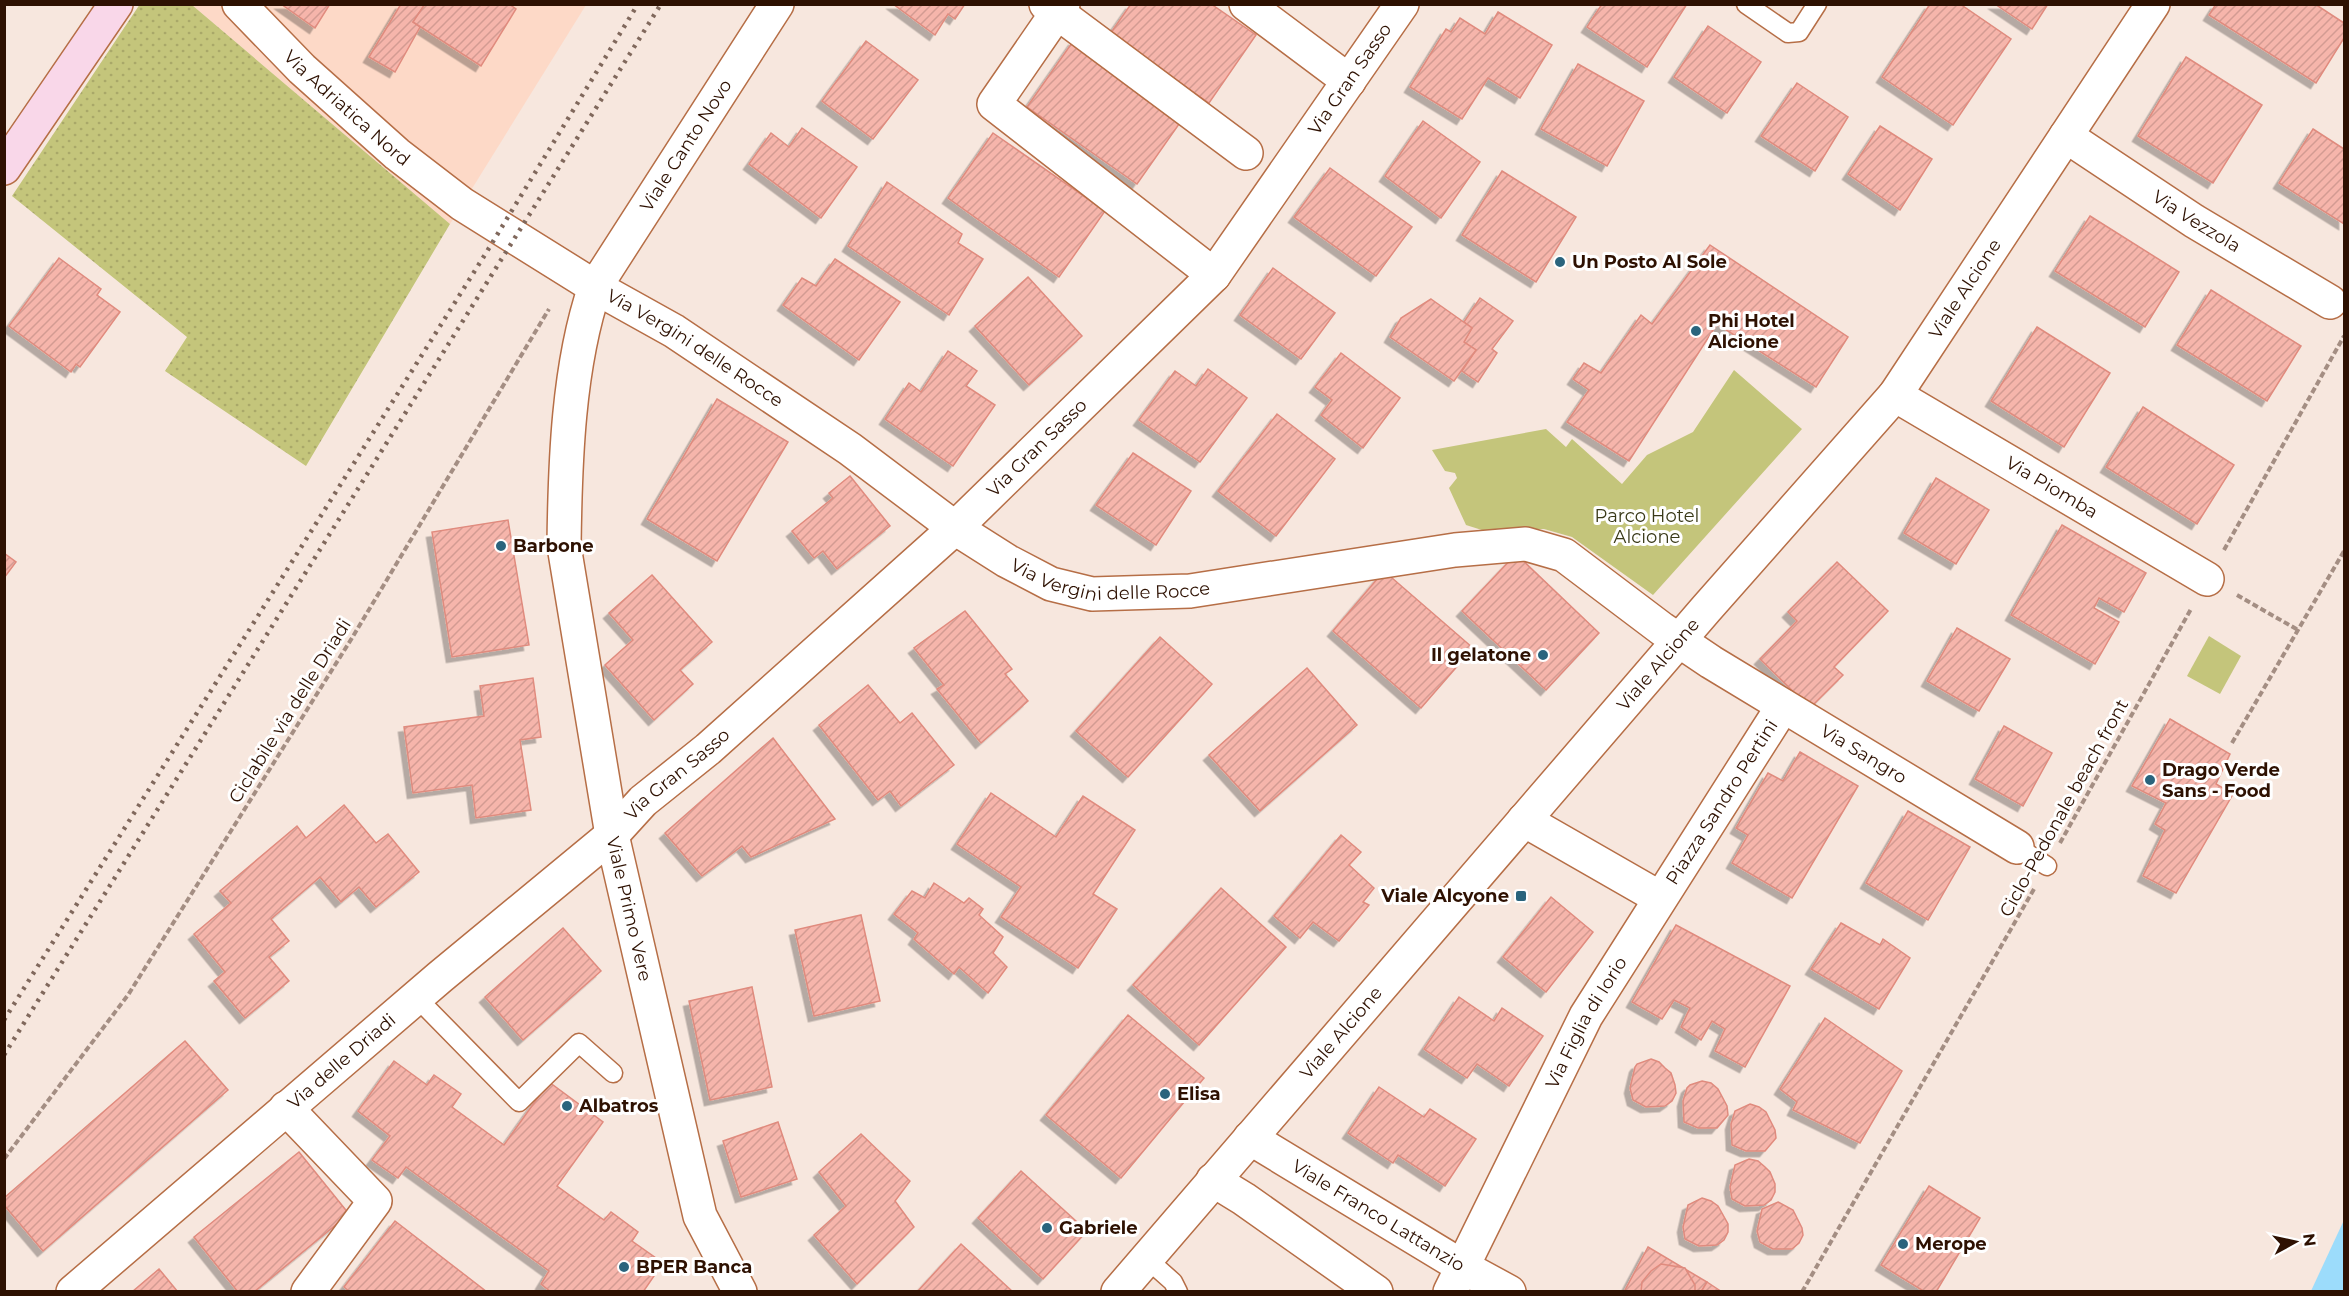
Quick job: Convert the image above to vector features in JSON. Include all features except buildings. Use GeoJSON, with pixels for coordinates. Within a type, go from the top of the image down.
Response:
{"type":"FeatureCollection","features":[{"type":"Feature","properties":{"kind":"main road"},"geometry":{"type":"LineString","coordinates":[[4,168],[116,4]]}},
{"type":"Feature","properties":{"kind":"street","name":"Via Adriatica Nord"},"geometry":{"type":"LineString","coordinates":[[239,4],[302,69],[397,154],[462,204],[592,297]]}},
{"type":"Feature","properties":{"kind":"street","name":"Viale Canto Novo"},"geometry":{"type":"LineString","coordinates":[[592,297],[777,4]]}},
{"type":"Feature","properties":{"kind":"street"},"geometry":{"type":"LineString","coordinates":[[1246,4],[1349,81]]}},
{"type":"Feature","properties":{"kind":"street","name":"Via Gran Sasso"},"geometry":{"type":"LineString","coordinates":[[612,835],[643,801],[708,749],[955,528],[1214,275],[1402,4]]}},
{"type":"Feature","properties":{"kind":"street","name":"Viale Alcione"},"geometry":{"type":"LineString","coordinates":[[1118,1292],[1679,641],[1895,395],[2153,4]]}},
{"type":"Feature","properties":{"kind":"street"},"geometry":{"type":"LineString","coordinates":[[1214,275],[994,104],[1056,7],[1246,153]]}},
{"type":"Feature","properties":{"kind":"street","name":"Via Vezzola"},"geometry":{"type":"LineString","coordinates":[[2066,136],[2194,221],[2330,302]]}},
{"type":"Feature","properties":{"kind":"street","name":"Viale Primo Vere"},"geometry":{"type":"LineString","coordinates":[[592,297],[573,381],[564,546],[612,835],[700,1216],[740,1292]]}},
{"type":"Feature","properties":{"kind":"street","name":"Via Vergini delle Rocce"},"geometry":{"type":"LineString","coordinates":[[592,297],[674,331],[850,449],[955,528],[1007,561],[1051,584],[1092,594],[1190,591],[1455,550],[1526,544],[1564,555],[1679,641]]}},
{"type":"Feature","properties":{"kind":"street","name":"Via Piomba"},"geometry":{"type":"LineString","coordinates":[[1895,395],[2207,579]]}},
{"type":"Feature","properties":{"kind":"street","name":"Via Sangro"},"geometry":{"type":"LineString","coordinates":[[1679,641],[2017,847]]}},
{"type":"Feature","properties":{"kind":"street","name":"Piazza Sandro Pertini"},"geometry":{"type":"LineString","coordinates":[[1652,910],[1783,706]]}},
{"type":"Feature","properties":{"kind":"street"},"geometry":{"type":"LineString","coordinates":[[1524,820],[1652,910]]}},
{"type":"Feature","properties":{"kind":"street","name":"Via delle Driadi"},"geometry":{"type":"LineString","coordinates":[[73,1292],[416,997],[612,835]]}},
{"type":"Feature","properties":{"kind":"street","name":"Via Figlia di Iorio"},"geometry":{"type":"LineString","coordinates":[[1456,1279],[1586,1016],[1652,910]]}},
{"type":"Feature","properties":{"kind":"street"},"geometry":{"type":"LineString","coordinates":[[286,1108],[375,1202],[308,1292]]}},
{"type":"Feature","properties":{"kind":"street","name":"Viale Franco Lattanzio"},"geometry":{"type":"LineString","coordinates":[[1250,1138],[1456,1279],[1509,1292]]}},
{"type":"Feature","properties":{"kind":"street"},"geometry":{"type":"LineString","coordinates":[[1213,1180],[1244,1199],[1376,1292]]}},
{"type":"Feature","properties":{"kind":"lane"},"geometry":{"type":"LineString","coordinates":[[1746,4],[1788,33],[1799,32],[1816,4]]}},
{"type":"Feature","properties":{"kind":"lane","name":"Via Sangro"},"geometry":{"type":"LineString","coordinates":[[2017,847],[2047,866]]}},
{"type":"Feature","properties":{"kind":"lane"},"geometry":{"type":"LineString","coordinates":[[416,997],[519,1102],[579,1043],[613,1073]]}},
{"type":"Feature","properties":{"kind":"lane"},"geometry":{"type":"LineString","coordinates":[[1146,1258],[1173,1282],[1178,1292]]}},
{"type":"Feature","properties":{"kind":"path","name":"Ciclabile via delle Driadi"},"geometry":{"type":"LineString","coordinates":[[4,1159],[128,994],[352,638],[560,292],[592,297]]}},
{"type":"Feature","properties":{"kind":"path","name":"Ciclo-Pedonale beach front"},"geometry":{"type":"LineString","coordinates":[[1802,1292],[2047,866],[2344,336]]}},
{"type":"Feature","properties":{"kind":"path"},"geometry":{"type":"LineString","coordinates":[[2232,743],[2344,551]]}},
{"type":"Feature","properties":{"kind":"path"},"geometry":{"type":"LineString","coordinates":[[2207,579],[2298,630]]}},
{"type":"Feature","properties":{"kind":"shaded area"},"geometry":{"type":"Polygon","coordinates":[[[192,5],[586,5],[450,224],[192,5]]]}},
{"type":"Feature","properties":{"kind":"green space"},"geometry":{"type":"Polygon","coordinates":[[[140,4],[192,5],[450,224],[306,466],[165,371],[187,337],[12,196],[140,4]]]}},
{"type":"Feature","properties":{"kind":"green space","name":"Parco Hotel Alcione"},"geometry":{"type":"Polygon","coordinates":[[[1734,370],[1802,429],[1653,595],[1572,537],[1544,529],[1485,531],[1466,525],[1449,488],[1457,478],[1455,473],[1445,471],[1432,450],[1546,429],[1566,447],[1572,439],[1622,484],[1647,455],[1693,432],[1734,370]]]}},
{"type":"Feature","properties":{"kind":"green space"},"geometry":{"type":"Polygon","coordinates":[[[2209,636],[2241,656],[2220,694],[2187,676],[2209,636]]]}},
{"type":"Feature","properties":{"kind":"water"},"geometry":{"type":"Polygon","coordinates":[[[2344,1220],[2344,1291],[2311,1291],[2344,1220]]]}},
{"type":"Feature","properties":{"kind":"railway"},"geometry":{"type":"LineString","coordinates":[[4,1020],[486,253],[638,4]]}},
{"type":"Feature","properties":{"kind":"railway"},"geometry":{"type":"LineString","coordinates":[[4,1055],[661,4]]}},
{"type":"Feature","properties":{"kind":"place","name":"Un Posto Al Sole"},"geometry":{"type":"Point","coordinates":[1560,262]}},
{"type":"Feature","properties":{"kind":"place","name":"Phi Hotel Alcione"},"geometry":{"type":"Point","coordinates":[1696,331]}},
{"type":"Feature","properties":{"kind":"place","name":"Barbone"},"geometry":{"type":"Point","coordinates":[501,546]}},
{"type":"Feature","properties":{"kind":"place","name":"Il gelatone"},"geometry":{"type":"Point","coordinates":[1543,655]}},
{"type":"Feature","properties":{"kind":"place","name":"Drago Verde Sans - Food"},"geometry":{"type":"Point","coordinates":[2150,780]}},
{"type":"Feature","properties":{"kind":"place","name":"Viale Alcyone"},"geometry":{"type":"Point","coordinates":[1521,896]}},
{"type":"Feature","properties":{"kind":"place","name":"Elisa"},"geometry":{"type":"Point","coordinates":[1165,1094]}},
{"type":"Feature","properties":{"kind":"place","name":"Albatros"},"geometry":{"type":"Point","coordinates":[567,1106]}},
{"type":"Feature","properties":{"kind":"place","name":"Gabriele"},"geometry":{"type":"Point","coordinates":[1047,1228]}},
{"type":"Feature","properties":{"kind":"place","name":"Merope"},"geometry":{"type":"Point","coordinates":[1903,1244]}},
{"type":"Feature","properties":{"kind":"place","name":"BPER Banca"},"geometry":{"type":"Point","coordinates":[624,1267]}}]}
